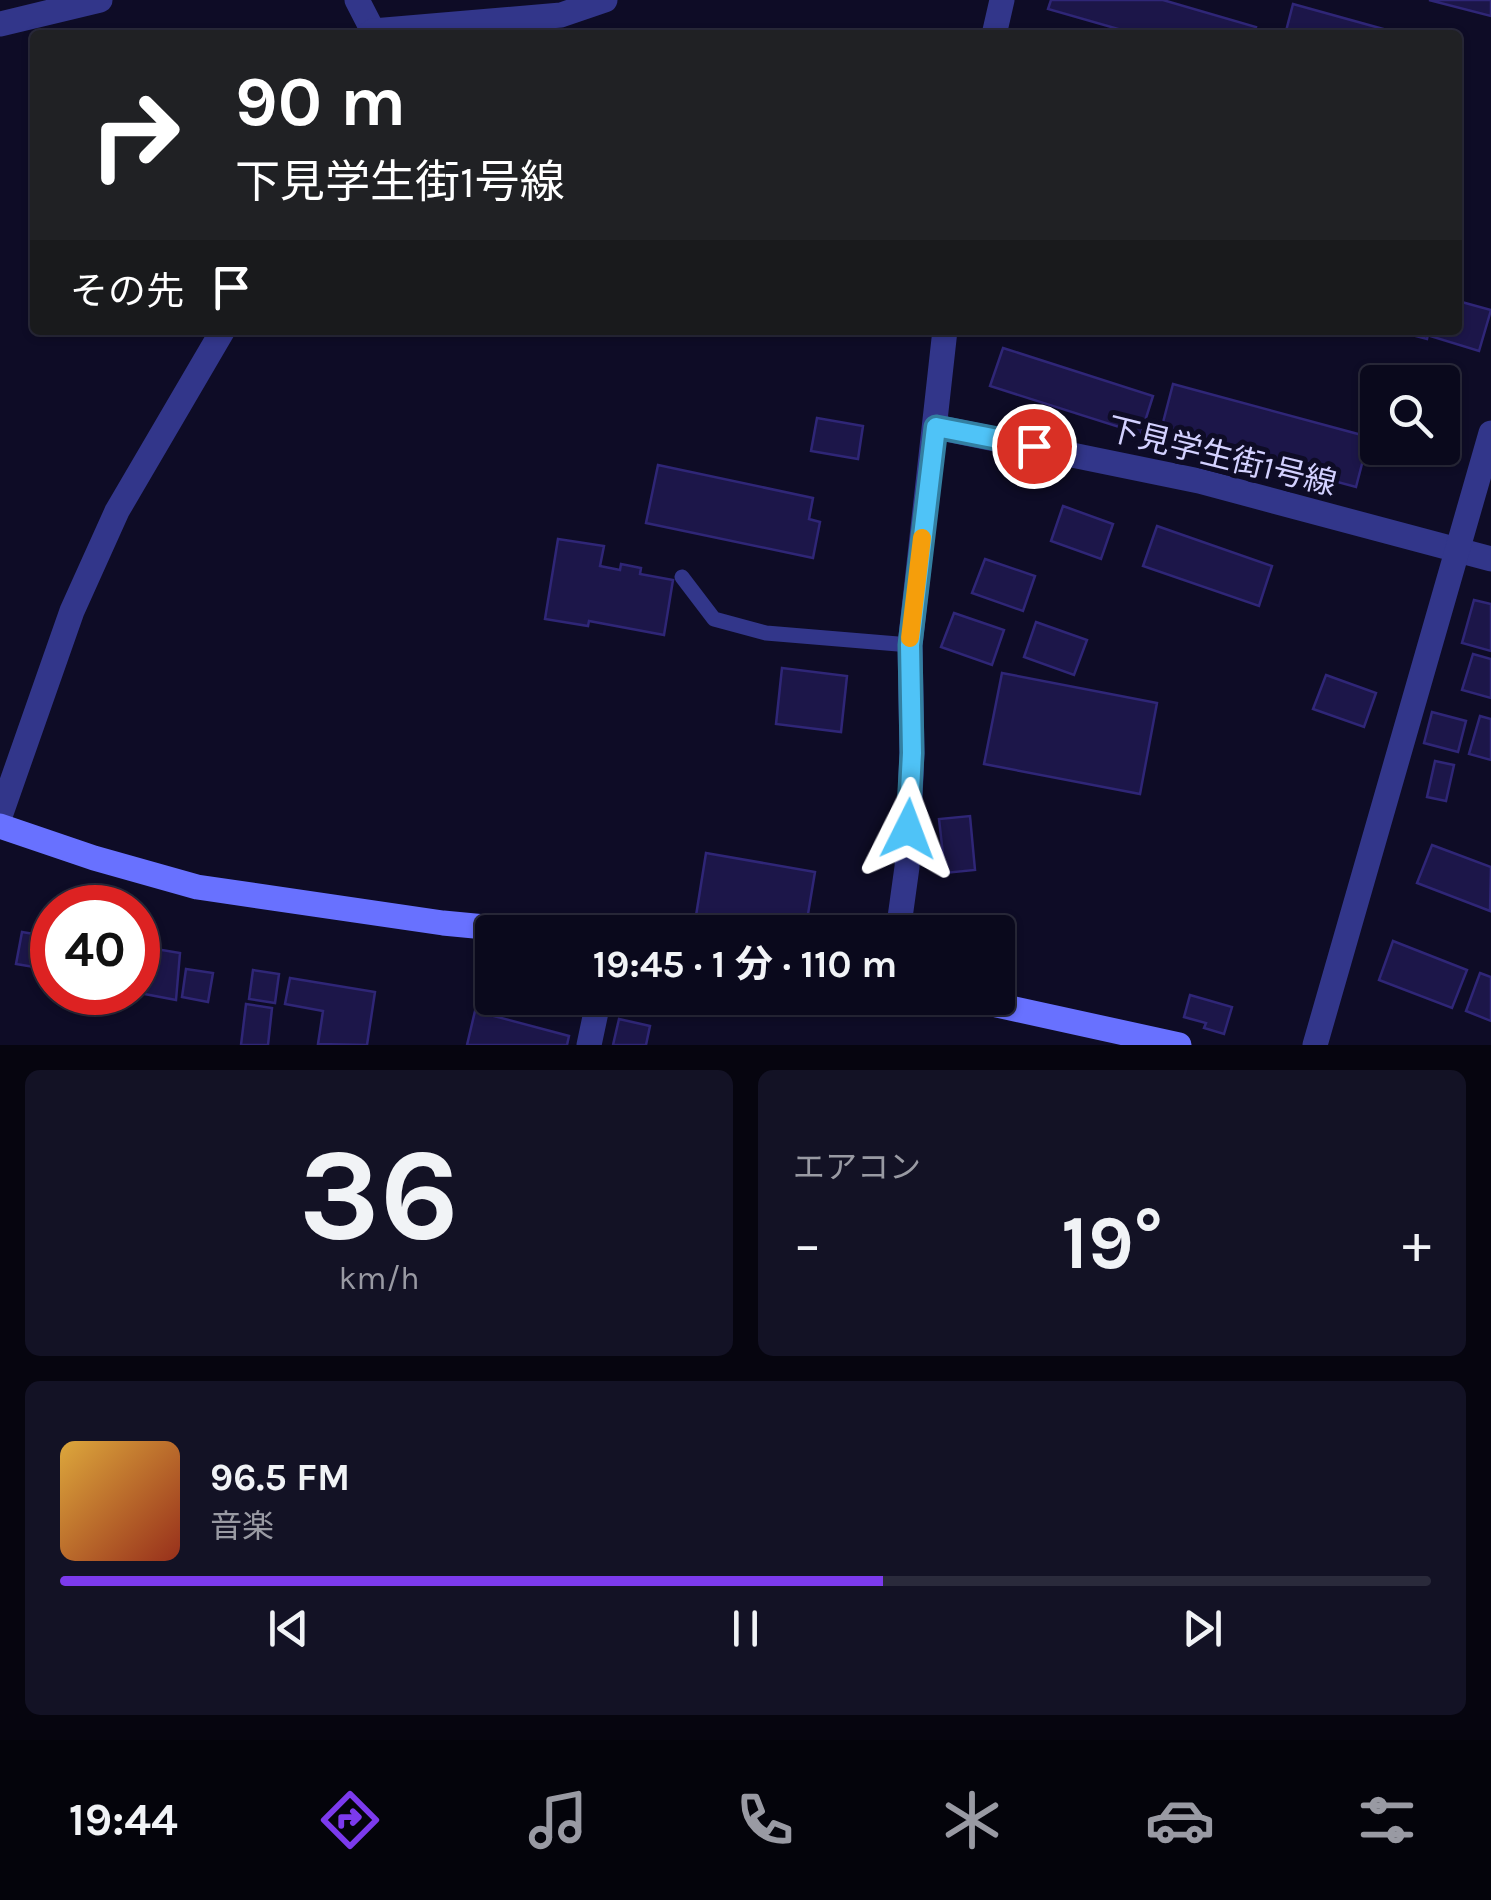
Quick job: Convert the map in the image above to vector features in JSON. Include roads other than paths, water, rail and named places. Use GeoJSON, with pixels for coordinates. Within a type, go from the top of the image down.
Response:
{"type":"FeatureCollection","features":[{"type":"Feature","properties":{"kind":"main road"},"geometry":{"type":"LineString","coordinates":[[0,826],[197,887],[475,926]]}},
{"type":"Feature","properties":{"kind":"main road"},"geometry":{"type":"LineString","coordinates":[[1015,1009],[1179,1045]]}},
{"type":"Feature","properties":{"kind":"street"},"geometry":{"type":"LineString","coordinates":[[0,24],[100,0]]}},
{"type":"Feature","properties":{"kind":"street"},"geometry":{"type":"LineString","coordinates":[[357,0],[369,30]]}},
{"type":"Feature","properties":{"kind":"street"},"geometry":{"type":"LineString","coordinates":[[402,30],[561,15],[606,0]]}},
{"type":"Feature","properties":{"kind":"street"},"geometry":{"type":"LineString","coordinates":[[995,30],[1002,0]]}},
{"type":"Feature","properties":{"kind":"street"},"geometry":{"type":"LineString","coordinates":[[0,816],[66,627],[110,528],[221,335]]}},
{"type":"Feature","properties":{"kind":"street"},"geometry":{"type":"LineString","coordinates":[[900,915],[907,867],[912,753],[910,645],[945,335]]}},
{"type":"Feature","properties":{"kind":"street","name":"下見学生街1号線"},"geometry":{"type":"LineString","coordinates":[[936,427],[1199,481],[1491,559]]}},
{"type":"Feature","properties":{"kind":"street"},"geometry":{"type":"LineString","coordinates":[[1315,1045],[1491,433]]}},
{"type":"Feature","properties":{"kind":"street"},"geometry":{"type":"LineString","coordinates":[[589,1045],[595,1015]]}},
{"type":"Feature","properties":{"kind":"lane"},"geometry":{"type":"LineString","coordinates":[[682,577],[714,619],[766,633],[910,645]]}}]}
